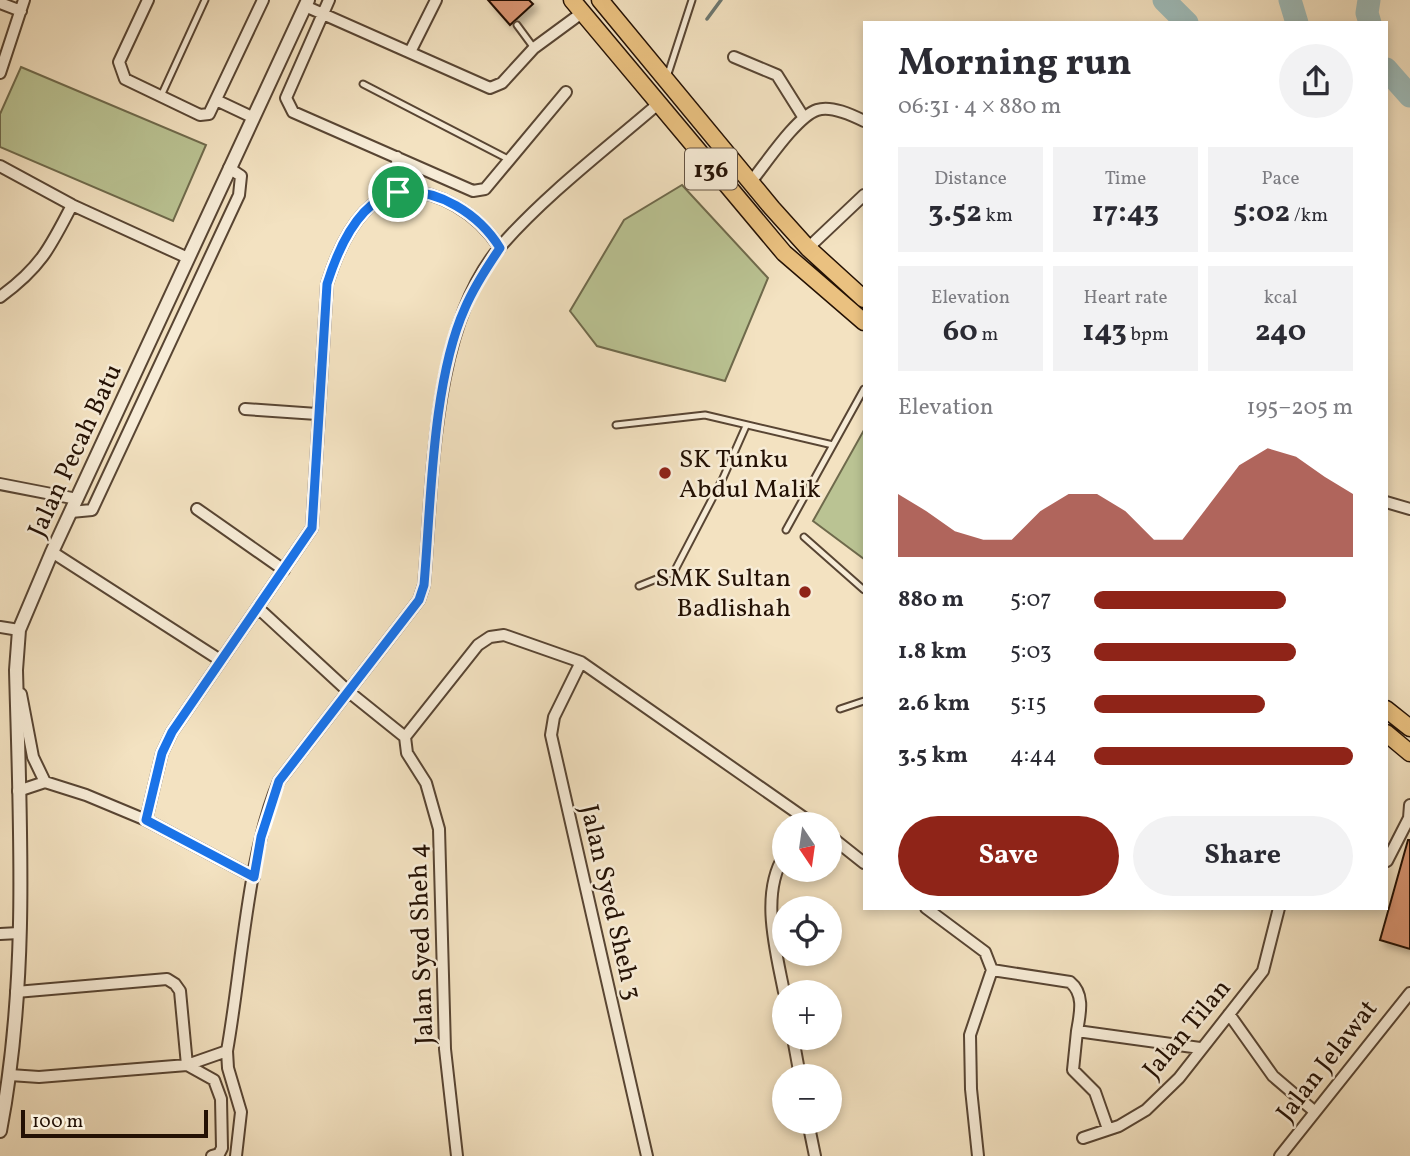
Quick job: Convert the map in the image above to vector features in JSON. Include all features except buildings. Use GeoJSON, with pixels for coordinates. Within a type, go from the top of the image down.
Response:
{"type":"FeatureCollection","features":[{"type":"Feature","properties":{"kind":"main road","name":"136"},"geometry":{"type":"LineString","coordinates":[[600,0],[667,78],[750,183],[808,248],[863,298]]}},
{"type":"Feature","properties":{"kind":"main road","name":"136"},"geometry":{"type":"LineString","coordinates":[[578,6],[784,253],[863,321]]}},
{"type":"Feature","properties":{"kind":"main road"},"geometry":{"type":"LineString","coordinates":[[1388,710],[1408,722]]}},
{"type":"Feature","properties":{"kind":"main road"},"geometry":{"type":"LineString","coordinates":[[1388,735],[1410,753]]}},
{"type":"Feature","properties":{"kind":"street"},"geometry":{"type":"LineString","coordinates":[[148,0],[119,62],[120,73],[125,79],[200,115],[209,114],[263,0]]}},
{"type":"Feature","properties":{"kind":"street"},"geometry":{"type":"LineString","coordinates":[[329,0],[286,98],[293,112],[473,191],[485,189],[566,92]]}},
{"type":"Feature","properties":{"kind":"street"},"geometry":{"type":"LineString","coordinates":[[410,52],[436,0]]}},
{"type":"Feature","properties":{"kind":"street"},"geometry":{"type":"LineString","coordinates":[[0,3],[23,5],[0,73]]}},
{"type":"Feature","properties":{"kind":"street"},"geometry":{"type":"LineString","coordinates":[[307,3],[323,14],[490,88],[502,83],[578,6]]}},
{"type":"Feature","properties":{"kind":"street","name":"Jalan Pecah Batu"},"geometry":{"type":"LineString","coordinates":[[0,1131],[10,1075],[19,933],[16,670],[19,630],[52,552],[307,3]]}},
{"type":"Feature","properties":{"kind":"street"},"geometry":{"type":"LineString","coordinates":[[734,57],[777,75],[804,118]]}},
{"type":"Feature","properties":{"kind":"street"},"geometry":{"type":"LineString","coordinates":[[216,100],[252,117]]}},
{"type":"Feature","properties":{"kind":"street"},"geometry":{"type":"LineString","coordinates":[[236,1156],[241,1112],[228,1068],[226,1051],[267,813],[279,781],[419,600],[424,585],[439,419],[450,350],[464,309],[500,248],[566,184],[658,104]]}},
{"type":"Feature","properties":{"kind":"street"},"geometry":{"type":"LineString","coordinates":[[750,183],[804,118],[816,110],[828,109],[862,116]]}},
{"type":"Feature","properties":{"kind":"street"},"geometry":{"type":"LineString","coordinates":[[397,157],[398,192]]}},
{"type":"Feature","properties":{"kind":"street"},"geometry":{"type":"LineString","coordinates":[[0,166],[72,205],[188,258]]}},
{"type":"Feature","properties":{"kind":"street"},"geometry":{"type":"LineString","coordinates":[[71,512],[92,510],[234,208],[242,185],[240,176],[229,168]]}},
{"type":"Feature","properties":{"kind":"street"},"geometry":{"type":"LineString","coordinates":[[146,820],[167,741],[312,528],[327,284],[332,267],[361,214],[386,195],[418,192],[447,201],[484,227],[500,248]]}},
{"type":"Feature","properties":{"kind":"street"},"geometry":{"type":"LineString","coordinates":[[808,248],[863,196]]}},
{"type":"Feature","properties":{"kind":"street"},"geometry":{"type":"LineString","coordinates":[[0,296],[27,278],[48,252],[72,205]]}},
{"type":"Feature","properties":{"kind":"street"},"geometry":{"type":"LineString","coordinates":[[245,409],[317,414]]}},
{"type":"Feature","properties":{"kind":"street"},"geometry":{"type":"LineString","coordinates":[[0,484],[77,499]]}},
{"type":"Feature","properties":{"kind":"street"},"geometry":{"type":"LineString","coordinates":[[1388,503],[1410,509]]}},
{"type":"Feature","properties":{"kind":"street"},"geometry":{"type":"LineString","coordinates":[[197,509],[284,570]]}},
{"type":"Feature","properties":{"kind":"street"},"geometry":{"type":"LineString","coordinates":[[52,552],[220,660]]}},
{"type":"Feature","properties":{"kind":"street"},"geometry":{"type":"LineString","coordinates":[[258,608],[349,692],[405,737],[478,645],[490,637],[504,635],[581,662],[792,812]]}},
{"type":"Feature","properties":{"kind":"street"},"geometry":{"type":"LineString","coordinates":[[0,627],[19,630]]}},
{"type":"Feature","properties":{"kind":"street","name":"Jalan Syed Sheh 3"},"geometry":{"type":"LineString","coordinates":[[581,662],[554,717],[551,735],[647,1156]]}},
{"type":"Feature","properties":{"kind":"street"},"geometry":{"type":"LineString","coordinates":[[16,670],[33,757],[45,782]]}},
{"type":"Feature","properties":{"kind":"street","name":"Jalan Syed Sheh 4"},"geometry":{"type":"LineString","coordinates":[[405,737],[407,753],[426,783],[439,829],[445,1049],[457,1156]]}},
{"type":"Feature","properties":{"kind":"street"},"geometry":{"type":"LineString","coordinates":[[19,791],[45,782],[146,820],[254,877]]}},
{"type":"Feature","properties":{"kind":"street"},"geometry":{"type":"LineString","coordinates":[[1388,859],[1409,818],[1410,805]]}},
{"type":"Feature","properties":{"kind":"street"},"geometry":{"type":"LineString","coordinates":[[842,846],[863,862]]}},
{"type":"Feature","properties":{"kind":"street"},"geometry":{"type":"LineString","coordinates":[[774,882],[771,895],[782,980]]}},
{"type":"Feature","properties":{"kind":"street"},"geometry":{"type":"LineString","coordinates":[[929,910],[985,953],[991,966],[970,1035],[971,1089],[978,1156]]}},
{"type":"Feature","properties":{"kind":"street","name":"Jalan Tilan"},"geometry":{"type":"LineString","coordinates":[[1083,1138],[1146,1110],[1179,1078],[1263,971],[1278,910]]}},
{"type":"Feature","properties":{"kind":"street"},"geometry":{"type":"LineString","coordinates":[[0,934],[19,933]]}},
{"type":"Feature","properties":{"kind":"street"},"geometry":{"type":"LineString","coordinates":[[991,966],[1070,982],[1077,988],[1080,1000],[1073,1070],[1095,1092],[1108,1129]]}},
{"type":"Feature","properties":{"kind":"street"},"geometry":{"type":"LineString","coordinates":[[16,992],[167,979],[176,984],[180,991],[187,1065]]}},
{"type":"Feature","properties":{"kind":"street","name":"Jalan Jelawat"},"geometry":{"type":"LineString","coordinates":[[1280,1156],[1410,993]]}},
{"type":"Feature","properties":{"kind":"street"},"geometry":{"type":"LineString","coordinates":[[1229,1014],[1273,1076],[1314,1111]]}},
{"type":"Feature","properties":{"kind":"street"},"geometry":{"type":"LineString","coordinates":[[1077,1031],[1200,1048]]}},
{"type":"Feature","properties":{"kind":"street"},"geometry":{"type":"LineString","coordinates":[[10,1075],[39,1077],[187,1065],[226,1051]]}},
{"type":"Feature","properties":{"kind":"street"},"geometry":{"type":"LineString","coordinates":[[187,1065],[214,1080],[221,1099],[222,1149],[219,1154],[212,1156]]}},
{"type":"Feature","properties":{"kind":"street"},"geometry":{"type":"LineString","coordinates":[[810,1134],[815,1156]]}},
{"type":"Feature","properties":{"kind":"lane"},"geometry":{"type":"LineString","coordinates":[[161,96],[205,0]]}},
{"type":"Feature","properties":{"kind":"lane"},"geometry":{"type":"LineString","coordinates":[[667,78],[692,0]]}},
{"type":"Feature","properties":{"kind":"lane"},"geometry":{"type":"LineString","coordinates":[[517,25],[534,48]]}},
{"type":"Feature","properties":{"kind":"lane"},"geometry":{"type":"LineString","coordinates":[[363,84],[508,159]]}},
{"type":"Feature","properties":{"kind":"lane"},"geometry":{"type":"LineString","coordinates":[[786,530],[863,391]]}},
{"type":"Feature","properties":{"kind":"lane"},"geometry":{"type":"LineString","coordinates":[[616,425],[705,415],[833,445]]}},
{"type":"Feature","properties":{"kind":"lane"},"geometry":{"type":"LineString","coordinates":[[639,586],[674,572],[723,478],[746,426]]}},
{"type":"Feature","properties":{"kind":"lane"},"geometry":{"type":"LineString","coordinates":[[804,537],[863,589]]}},
{"type":"Feature","properties":{"kind":"lane"},"geometry":{"type":"LineString","coordinates":[[840,709],[863,701]]}},
{"type":"Feature","properties":{"kind":"green space"},"geometry":{"type":"Polygon","coordinates":[[[21,67],[206,145],[173,221],[0,147],[0,114],[21,67]]]}},
{"type":"Feature","properties":{"kind":"green space"},"geometry":{"type":"Polygon","coordinates":[[[682,185],[768,278],[725,381],[597,346],[570,311],[624,220],[682,185]]]}},
{"type":"Feature","properties":{"kind":"green space"},"geometry":{"type":"Polygon","coordinates":[[[863,432],[863,558],[813,521],[863,432]]]}},
{"type":"Feature","properties":{"kind":"waterway"},"geometry":{"type":"LineString","coordinates":[[707,19],[721,0]]}},
{"type":"Feature","properties":{"kind":"waterway"},"geometry":{"type":"LineString","coordinates":[[1164,0],[1185,21]]}},
{"type":"Feature","properties":{"kind":"waterway"},"geometry":{"type":"LineString","coordinates":[[1290,0],[1296,21]]}},
{"type":"Feature","properties":{"kind":"waterway"},"geometry":{"type":"LineString","coordinates":[[1369,0],[1367,13],[1369,21]]}},
{"type":"Feature","properties":{"kind":"waterway"},"geometry":{"type":"LineString","coordinates":[[1388,71],[1410,96]]}},
{"type":"Feature","properties":{"kind":"place","name":"SK Tunku Abdul Malik"},"geometry":{"type":"Point","coordinates":[665,473]}},
{"type":"Feature","properties":{"kind":"place","name":"SMK Sultan Badlishah"},"geometry":{"type":"Point","coordinates":[805,592]}},
{"type":"Feature","properties":{"kind":"route"},"geometry":{"type":"LineString","coordinates":[[398,192],[418,192],[447,201],[484,227],[500,248],[464,309],[450,350],[439,419],[424,585],[419,600],[279,781],[261,837],[254,877],[146,820],[162,753],[172,732],[312,528],[327,284],[332,267],[361,214],[377,200],[398,192]]}}]}
